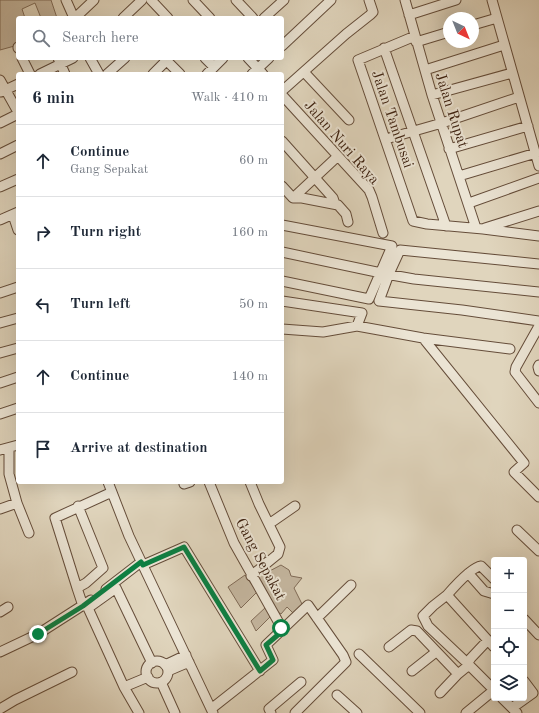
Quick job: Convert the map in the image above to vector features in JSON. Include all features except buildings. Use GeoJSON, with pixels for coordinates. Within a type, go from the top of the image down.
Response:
{"type":"FeatureCollection","features":[{"type":"Feature","properties":{"kind":"street"},"geometry":{"type":"LineString","coordinates":[[66,0],[73,16]]}},
{"type":"Feature","properties":{"kind":"street"},"geometry":{"type":"LineString","coordinates":[[76,16],[94,0]]}},
{"type":"Feature","properties":{"kind":"street"},"geometry":{"type":"LineString","coordinates":[[125,16],[142,0]]}},
{"type":"Feature","properties":{"kind":"street"},"geometry":{"type":"LineString","coordinates":[[151,0],[166,16]]}},
{"type":"Feature","properties":{"kind":"street"},"geometry":{"type":"LineString","coordinates":[[193,0],[208,16]]}},
{"type":"Feature","properties":{"kind":"street"},"geometry":{"type":"LineString","coordinates":[[236,0],[251,16]]}},
{"type":"Feature","properties":{"kind":"street"},"geometry":{"type":"LineString","coordinates":[[284,44],[331,0]]}},
{"type":"Feature","properties":{"kind":"street"},"geometry":{"type":"LineString","coordinates":[[284,89],[346,34],[366,19],[372,12],[369,0]]}},
{"type":"Feature","properties":{"kind":"street","name":"Jalan Rupat"},"geometry":{"type":"LineString","coordinates":[[405,0],[424,70],[442,122],[449,149],[480,228]]}},
{"type":"Feature","properties":{"kind":"street"},"geometry":{"type":"LineString","coordinates":[[410,15],[456,0]]}},
{"type":"Feature","properties":{"kind":"street"},"geometry":{"type":"LineString","coordinates":[[492,0],[539,166]]}},
{"type":"Feature","properties":{"kind":"street"},"geometry":{"type":"LineString","coordinates":[[266,16],[280,1]]}},
{"type":"Feature","properties":{"kind":"street"},"geometry":{"type":"LineString","coordinates":[[479,23],[497,18]]}},
{"type":"Feature","properties":{"kind":"street","name":"Jalan Tambusai"},"geometry":{"type":"LineString","coordinates":[[443,33],[415,39],[384,48],[359,59],[358,61],[386,139],[412,220],[414,222],[446,226]]}},
{"type":"Feature","properties":{"kind":"street"},"geometry":{"type":"LineString","coordinates":[[424,70],[504,45]]}},
{"type":"Feature","properties":{"kind":"street"},"geometry":{"type":"LineString","coordinates":[[384,48],[446,226],[480,228],[539,236]]}},
{"type":"Feature","properties":{"kind":"street"},"geometry":{"type":"LineString","coordinates":[[23,60],[29,72]]}},
{"type":"Feature","properties":{"kind":"street"},"geometry":{"type":"LineString","coordinates":[[91,60],[98,72]]}},
{"type":"Feature","properties":{"kind":"street"},"geometry":{"type":"LineString","coordinates":[[109,72],[123,60]]}},
{"type":"Feature","properties":{"kind":"street"},"geometry":{"type":"LineString","coordinates":[[155,72],[165,60]]}},
{"type":"Feature","properties":{"kind":"street"},"geometry":{"type":"LineString","coordinates":[[167,60],[178,72]]}},
{"type":"Feature","properties":{"kind":"street"},"geometry":{"type":"LineString","coordinates":[[207,60],[214,67]]}},
{"type":"Feature","properties":{"kind":"street"},"geometry":{"type":"LineString","coordinates":[[209,72],[221,60]]}},
{"type":"Feature","properties":{"kind":"street"},"geometry":{"type":"LineString","coordinates":[[249,60],[258,72],[267,60]]}},
{"type":"Feature","properties":{"kind":"street"},"geometry":{"type":"LineString","coordinates":[[43,72],[59,61],[64,72]]}},
{"type":"Feature","properties":{"kind":"street"},"geometry":{"type":"LineString","coordinates":[[304,72],[349,120]]}},
{"type":"Feature","properties":{"kind":"street"},"geometry":{"type":"LineString","coordinates":[[432,95],[512,73]]}},
{"type":"Feature","properties":{"kind":"street"},"geometry":{"type":"LineString","coordinates":[[0,80],[3,91],[16,110]]}},
{"type":"Feature","properties":{"kind":"street"},"geometry":{"type":"LineString","coordinates":[[3,91],[16,85]]}},
{"type":"Feature","properties":{"kind":"street","name":"Jalan Nuri Raya"},"geometry":{"type":"LineString","coordinates":[[284,97],[369,190],[383,234]]}},
{"type":"Feature","properties":{"kind":"street"},"geometry":{"type":"LineString","coordinates":[[386,139],[519,97]]}},
{"type":"Feature","properties":{"kind":"street"},"geometry":{"type":"LineString","coordinates":[[0,123],[16,114]]}},
{"type":"Feature","properties":{"kind":"street"},"geometry":{"type":"LineString","coordinates":[[449,149],[528,126]]}},
{"type":"Feature","properties":{"kind":"street"},"geometry":{"type":"LineString","coordinates":[[284,143],[333,198],[335,204]]}},
{"type":"Feature","properties":{"kind":"street"},"geometry":{"type":"LineString","coordinates":[[0,154],[16,146]]}},
{"type":"Feature","properties":{"kind":"street"},"geometry":{"type":"LineString","coordinates":[[459,176],[536,153]]}},
{"type":"Feature","properties":{"kind":"street"},"geometry":{"type":"LineString","coordinates":[[293,198],[338,156]]}},
{"type":"Feature","properties":{"kind":"street"},"geometry":{"type":"LineString","coordinates":[[469,203],[539,178]]}},
{"type":"Feature","properties":{"kind":"street"},"geometry":{"type":"LineString","coordinates":[[0,187],[16,180]]}},
{"type":"Feature","properties":{"kind":"street"},"geometry":{"type":"LineString","coordinates":[[284,188],[293,198],[338,205],[346,214],[348,222]]}},
{"type":"Feature","properties":{"kind":"street"},"geometry":{"type":"LineString","coordinates":[[480,228],[539,211]]}},
{"type":"Feature","properties":{"kind":"street"},"geometry":{"type":"LineString","coordinates":[[0,220],[15,214]]}},
{"type":"Feature","properties":{"kind":"street"},"geometry":{"type":"LineString","coordinates":[[284,225],[392,246],[379,301],[462,310],[539,321]]}},
{"type":"Feature","properties":{"kind":"street"},"geometry":{"type":"LineString","coordinates":[[284,281],[369,299],[400,250],[539,264]]}},
{"type":"Feature","properties":{"kind":"street"},"geometry":{"type":"LineString","coordinates":[[284,252],[414,279],[539,292]]}},
{"type":"Feature","properties":{"kind":"street"},"geometry":{"type":"LineString","coordinates":[[0,293],[16,288]]}},
{"type":"Feature","properties":{"kind":"street"},"geometry":{"type":"LineString","coordinates":[[284,301],[362,313],[357,326]]}},
{"type":"Feature","properties":{"kind":"street"},"geometry":{"type":"LineString","coordinates":[[0,323],[16,319]]}},
{"type":"Feature","properties":{"kind":"street"},"geometry":{"type":"LineString","coordinates":[[284,329],[323,332],[357,326],[423,338],[510,349]]}},
{"type":"Feature","properties":{"kind":"street"},"geometry":{"type":"LineString","coordinates":[[539,326],[516,367],[515,372],[539,403]]}},
{"type":"Feature","properties":{"kind":"street"},"geometry":{"type":"LineString","coordinates":[[423,338],[524,463],[514,472],[539,497]]}},
{"type":"Feature","properties":{"kind":"street"},"geometry":{"type":"LineString","coordinates":[[0,353],[16,349]]}},
{"type":"Feature","properties":{"kind":"street"},"geometry":{"type":"LineString","coordinates":[[539,365],[539,371]]}},
{"type":"Feature","properties":{"kind":"street"},"geometry":{"type":"LineString","coordinates":[[0,383],[16,379]]}},
{"type":"Feature","properties":{"kind":"street"},"geometry":{"type":"LineString","coordinates":[[0,414],[16,409]]}},
{"type":"Feature","properties":{"kind":"street"},"geometry":{"type":"LineString","coordinates":[[9,447],[5,475],[29,533]]}},
{"type":"Feature","properties":{"kind":"street"},"geometry":{"type":"LineString","coordinates":[[109,484],[129,536],[212,711],[273,660],[266,645],[308,605],[344,655],[346,662],[295,713]]}},
{"type":"Feature","properties":{"kind":"street","name":"Gang Sepakat"},"geometry":{"type":"LineString","coordinates":[[210,484],[234,543],[251,576],[279,623],[280,631]]}},
{"type":"Feature","properties":{"kind":"street"},"geometry":{"type":"LineString","coordinates":[[251,484],[280,547],[278,554],[251,576]]}},
{"type":"Feature","properties":{"kind":"street"},"geometry":{"type":"LineString","coordinates":[[83,606],[55,518],[78,506],[112,492]]}},
{"type":"Feature","properties":{"kind":"street"},"geometry":{"type":"LineString","coordinates":[[0,509],[17,503]]}},
{"type":"Feature","properties":{"kind":"street"},"geometry":{"type":"LineString","coordinates":[[77,588],[86,583],[103,568],[78,506]]}},
{"type":"Feature","properties":{"kind":"street"},"geometry":{"type":"LineString","coordinates":[[269,524],[295,506]]}},
{"type":"Feature","properties":{"kind":"street"},"geometry":{"type":"LineString","coordinates":[[517,530],[539,551]]}},
{"type":"Feature","properties":{"kind":"street"},"geometry":{"type":"LineString","coordinates":[[0,650],[38,634],[83,606],[142,564],[184,547],[260,671]]}},
{"type":"Feature","properties":{"kind":"street"},"geometry":{"type":"LineString","coordinates":[[447,595],[491,644],[469,661],[465,661],[428,626],[424,616],[425,613],[477,567],[482,566],[491,576]]}},
{"type":"Feature","properties":{"kind":"street"},"geometry":{"type":"LineString","coordinates":[[469,574],[484,590],[492,593]]}},
{"type":"Feature","properties":{"kind":"street"},"geometry":{"type":"LineString","coordinates":[[317,618],[352,585]]}},
{"type":"Feature","properties":{"kind":"street"},"geometry":{"type":"LineString","coordinates":[[139,713],[124,687],[88,608],[116,588],[152,663]]}},
{"type":"Feature","properties":{"kind":"street"},"geometry":{"type":"LineString","coordinates":[[527,622],[539,635]]}},
{"type":"Feature","properties":{"kind":"street"},"geometry":{"type":"LineString","coordinates":[[389,648],[411,630],[417,631],[458,674]]}},
{"type":"Feature","properties":{"kind":"street"},"geometry":{"type":"LineString","coordinates":[[412,672],[436,652]]}},
{"type":"Feature","properties":{"kind":"street"},"geometry":{"type":"LineString","coordinates":[[359,654],[420,713]]}},
{"type":"Feature","properties":{"kind":"street"},"geometry":{"type":"LineString","coordinates":[[166,668],[187,658]]}},
{"type":"Feature","properties":{"kind":"street"},"geometry":{"type":"LineString","coordinates":[[159,661],[166,668],[166,678],[161,682],[154,682],[148,676],[146,671],[152,663],[159,661]]}},
{"type":"Feature","properties":{"kind":"street"},"geometry":{"type":"LineString","coordinates":[[440,693],[458,674],[469,666],[491,687]]}},
{"type":"Feature","properties":{"kind":"street"},"geometry":{"type":"LineString","coordinates":[[0,709],[72,672]]}},
{"type":"Feature","properties":{"kind":"street"},"geometry":{"type":"LineString","coordinates":[[124,687],[148,676]]}},
{"type":"Feature","properties":{"kind":"street"},"geometry":{"type":"LineString","coordinates":[[487,683],[491,679]]}},
{"type":"Feature","properties":{"kind":"street"},"geometry":{"type":"LineString","coordinates":[[161,682],[175,713]]}},
{"type":"Feature","properties":{"kind":"street"},"geometry":{"type":"LineString","coordinates":[[271,713],[269,709],[301,682]]}},
{"type":"Feature","properties":{"kind":"street"},"geometry":{"type":"LineString","coordinates":[[505,701],[515,711],[536,696],[527,685]]}},
{"type":"Feature","properties":{"kind":"street"},"geometry":{"type":"LineString","coordinates":[[466,713],[491,692]]}},
{"type":"Feature","properties":{"kind":"street"},"geometry":{"type":"LineString","coordinates":[[337,695],[357,713]]}},
{"type":"Feature","properties":{"kind":"shaded area"},"geometry":{"type":"Polygon","coordinates":[[[0,0],[51,0],[56,16],[40,16],[35,3],[22,9],[24,16],[16,16],[16,46],[0,50],[0,0]]]}},
{"type":"Feature","properties":{"kind":"shaded area"},"geometry":{"type":"Polygon","coordinates":[[[281,565],[289,570],[291,576],[302,578],[294,588],[303,606],[294,614],[287,607],[281,614],[274,610],[255,577],[261,569],[262,575],[281,565]]]}},
{"type":"Feature","properties":{"kind":"shaded area"},"geometry":{"type":"Polygon","coordinates":[[[245,575],[257,592],[241,608],[228,587],[245,575]]]}},
{"type":"Feature","properties":{"kind":"shaded area"},"geometry":{"type":"Polygon","coordinates":[[[266,607],[271,616],[256,631],[251,621],[266,607]]]}},
{"type":"Feature","properties":{"kind":"route"},"geometry":{"type":"LineString","coordinates":[[38,634],[83,606],[141,562],[143,565],[184,547],[260,671],[273,660],[266,645],[279,634],[281,628]]}}]}
